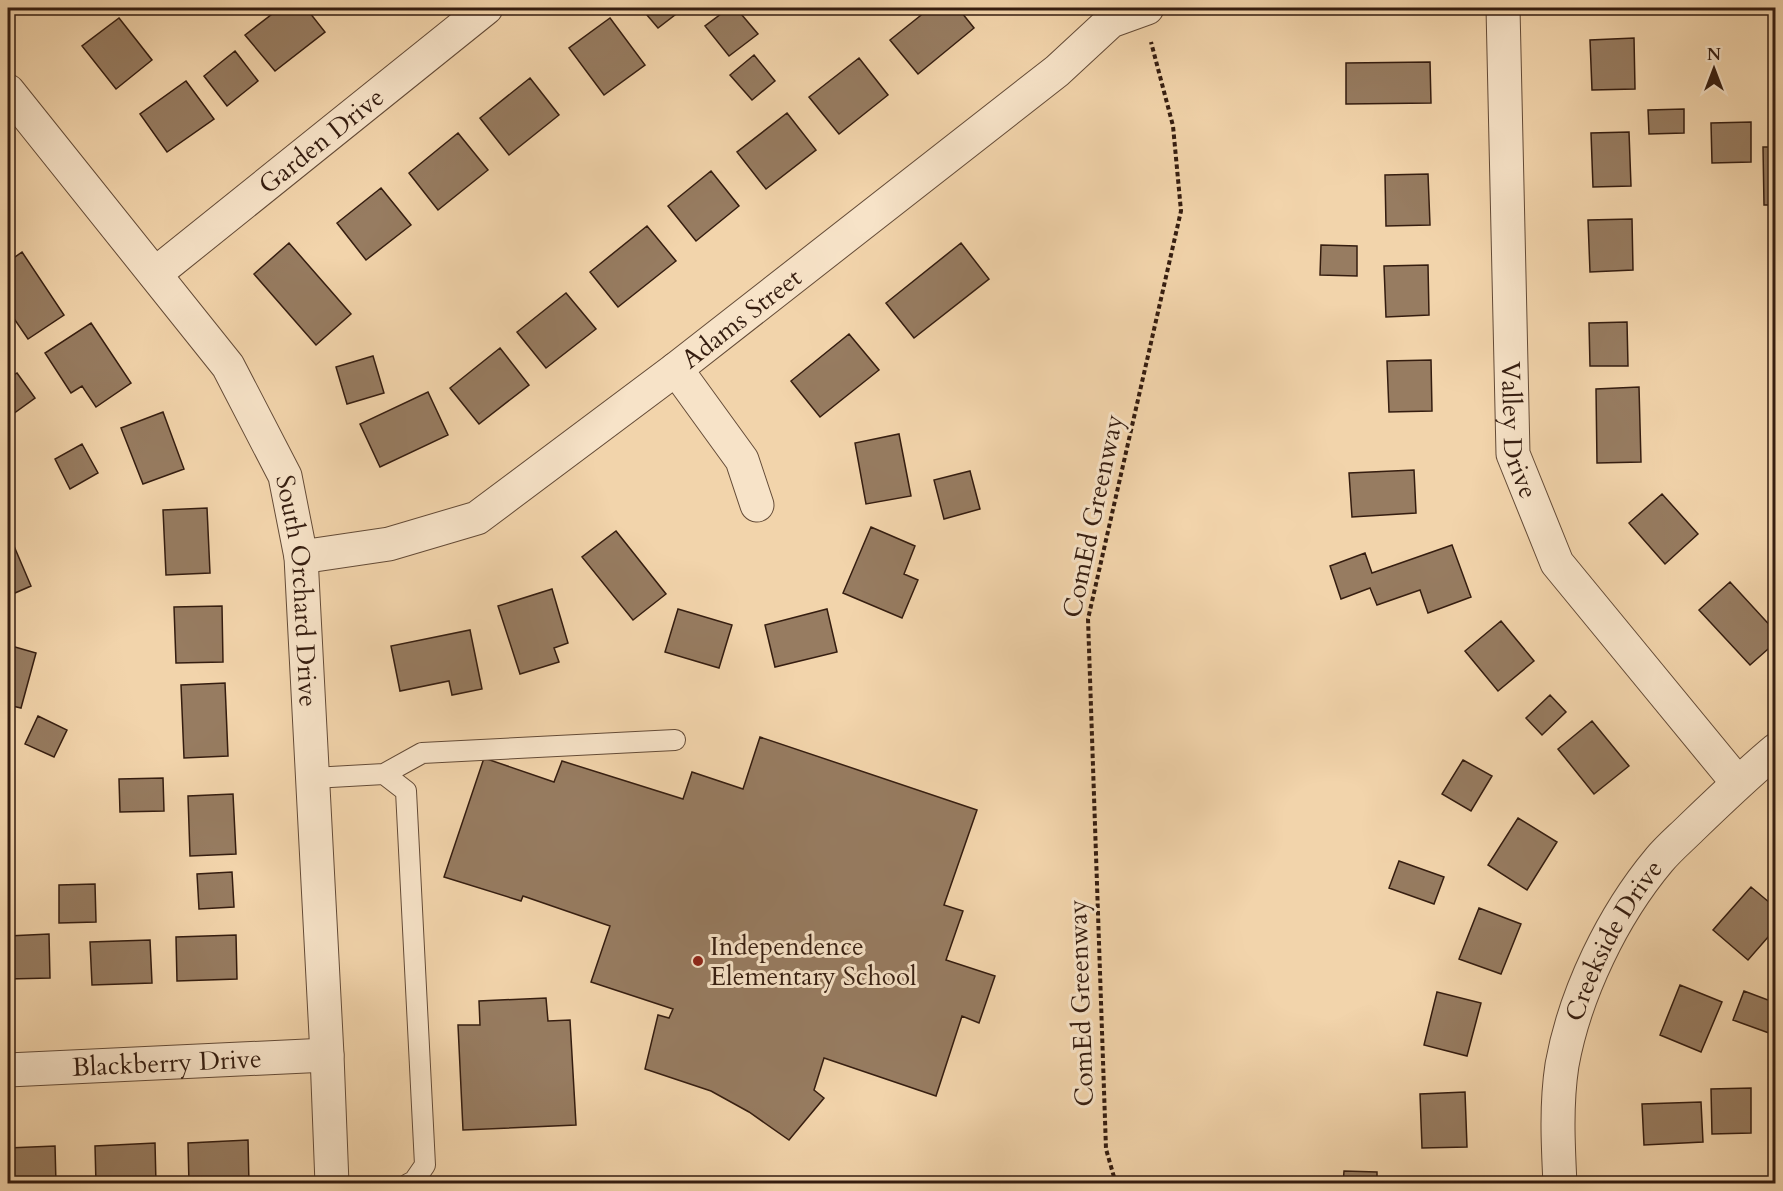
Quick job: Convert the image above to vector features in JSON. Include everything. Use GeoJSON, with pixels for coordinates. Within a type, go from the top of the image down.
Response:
{"type":"FeatureCollection","features":[{"type":"Feature","properties":{"kind":"street","name":"Garden Drive"},"geometry":{"type":"LineString","coordinates":[[155,274],[486,8]]}},
{"type":"Feature","properties":{"kind":"street","name":"Adams Street"},"geometry":{"type":"LineString","coordinates":[[301,557],[389,544],[477,518],[676,369],[1057,71],[1111,21],[1145,8]]}},
{"type":"Feature","properties":{"kind":"street","name":"Valley Drive"},"geometry":{"type":"LineString","coordinates":[[1503,8],[1513,454],[1557,563],[1737,782]]}},
{"type":"Feature","properties":{"kind":"street","name":"South Orchard Drive"},"geometry":{"type":"LineString","coordinates":[[8,91],[228,366],[285,476],[301,557],[332,1184]]}},
{"type":"Feature","properties":{"kind":"street"},"geometry":{"type":"LineString","coordinates":[[676,369],[742,460],[757,505]]}},
{"type":"Feature","properties":{"kind":"street","name":"Creekside Drive"},"geometry":{"type":"LineString","coordinates":[[1560,1184],[1558,1098],[1563,1064],[1576,1010],[1595,965],[1634,893],[1660,859],[1737,782],[1776,750]]}},
{"type":"Feature","properties":{"kind":"street","name":"Blackberry Drive"},"geometry":{"type":"LineString","coordinates":[[8,1070],[327,1055]]}},
{"type":"Feature","properties":{"kind":"lane"},"geometry":{"type":"LineString","coordinates":[[313,778],[384,774],[422,753],[675,740]]}},
{"type":"Feature","properties":{"kind":"lane"},"geometry":{"type":"LineString","coordinates":[[384,774],[406,791],[425,1165],[414,1181],[408,1184]]}},
{"type":"Feature","properties":{"kind":"path","name":"ComEd Greenway"},"geometry":{"type":"LineString","coordinates":[[1116,1184],[1106,1149],[1088,619],[1181,211],[1173,126],[1145,8]]}},
{"type":"Feature","properties":{"kind":"building"},"geometry":{"type":"Polygon","coordinates":[[[280,8],[306,8],[325,32],[275,71],[245,35],[280,8]]]}},
{"type":"Feature","properties":{"kind":"building"},"geometry":{"type":"Polygon","coordinates":[[[641,8],[684,8],[658,28],[641,8]]]}},
{"type":"Feature","properties":{"kind":"building"},"geometry":{"type":"Polygon","coordinates":[[[729,8],[736,8],[758,34],[729,56],[705,26],[729,8]]]}},
{"type":"Feature","properties":{"kind":"building"},"geometry":{"type":"Polygon","coordinates":[[[930,8],[958,8],[974,28],[918,74],[890,40],[930,8]]]}},
{"type":"Feature","properties":{"kind":"building"},"geometry":{"type":"Polygon","coordinates":[[[119,18],[152,60],[116,89],[82,46],[119,18]]]}},
{"type":"Feature","properties":{"kind":"building"},"geometry":{"type":"Polygon","coordinates":[[[610,18],[645,65],[604,95],[569,48],[610,18]]]}},
{"type":"Feature","properties":{"kind":"building"},"geometry":{"type":"Polygon","coordinates":[[[1634,38],[1635,89],[1592,90],[1590,40],[1634,38]]]}},
{"type":"Feature","properties":{"kind":"building"},"geometry":{"type":"Polygon","coordinates":[[[235,51],[258,81],[227,106],[204,76],[235,51]]]}},
{"type":"Feature","properties":{"kind":"building"},"geometry":{"type":"Polygon","coordinates":[[[754,55],[775,81],[752,100],[730,75],[754,55]]]}},
{"type":"Feature","properties":{"kind":"building"},"geometry":{"type":"Polygon","coordinates":[[[859,58],[888,95],[839,134],[809,97],[859,58]]]}},
{"type":"Feature","properties":{"kind":"building"},"geometry":{"type":"Polygon","coordinates":[[[1430,62],[1431,103],[1346,104],[1346,63],[1430,62]]]}},
{"type":"Feature","properties":{"kind":"building"},"geometry":{"type":"Polygon","coordinates":[[[530,78],[559,115],[509,155],[480,118],[530,78]]]}},
{"type":"Feature","properties":{"kind":"building"},"geometry":{"type":"Polygon","coordinates":[[[186,81],[214,119],[167,152],[140,114],[186,81]]]}},
{"type":"Feature","properties":{"kind":"building"},"geometry":{"type":"Polygon","coordinates":[[[1684,109],[1684,133],[1649,134],[1648,110],[1684,109]]]}},
{"type":"Feature","properties":{"kind":"building"},"geometry":{"type":"Polygon","coordinates":[[[787,113],[816,150],[766,189],[737,152],[787,113]]]}},
{"type":"Feature","properties":{"kind":"building"},"geometry":{"type":"Polygon","coordinates":[[[1751,122],[1751,162],[1712,163],[1711,123],[1751,122]]]}},
{"type":"Feature","properties":{"kind":"building"},"geometry":{"type":"Polygon","coordinates":[[[1629,132],[1631,186],[1593,187],[1591,133],[1629,132]]]}},
{"type":"Feature","properties":{"kind":"building"},"geometry":{"type":"Polygon","coordinates":[[[458,133],[488,170],[438,210],[409,173],[458,133]]]}},
{"type":"Feature","properties":{"kind":"building"},"geometry":{"type":"Polygon","coordinates":[[[1763,147],[1776,147],[1776,205],[1764,205],[1763,147]]]}},
{"type":"Feature","properties":{"kind":"building"},"geometry":{"type":"Polygon","coordinates":[[[711,171],[739,206],[696,241],[668,206],[711,171]]]}},
{"type":"Feature","properties":{"kind":"building"},"geometry":{"type":"Polygon","coordinates":[[[1428,174],[1430,225],[1386,226],[1385,175],[1428,174]]]}},
{"type":"Feature","properties":{"kind":"building"},"geometry":{"type":"Polygon","coordinates":[[[381,188],[411,225],[366,260],[337,223],[381,188]]]}},
{"type":"Feature","properties":{"kind":"building"},"geometry":{"type":"Polygon","coordinates":[[[1632,219],[1633,270],[1590,272],[1588,220],[1632,219]]]}},
{"type":"Feature","properties":{"kind":"building"},"geometry":{"type":"Polygon","coordinates":[[[647,226],[676,261],[618,307],[590,272],[647,226]]]}},
{"type":"Feature","properties":{"kind":"building"},"geometry":{"type":"Polygon","coordinates":[[[289,243],[351,314],[316,345],[254,274],[289,243]]]}},
{"type":"Feature","properties":{"kind":"building"},"geometry":{"type":"Polygon","coordinates":[[[961,243],[989,279],[914,338],[886,303],[961,243]]]}},
{"type":"Feature","properties":{"kind":"building"},"geometry":{"type":"Polygon","coordinates":[[[1321,245],[1357,246],[1357,276],[1320,275],[1321,245]]]}},
{"type":"Feature","properties":{"kind":"building"},"geometry":{"type":"Polygon","coordinates":[[[22,252],[64,315],[28,339],[13,317],[8,321],[8,262],[22,252]]]}},
{"type":"Feature","properties":{"kind":"building"},"geometry":{"type":"Polygon","coordinates":[[[1428,265],[1429,315],[1386,317],[1384,266],[1428,265]]]}},
{"type":"Feature","properties":{"kind":"building"},"geometry":{"type":"Polygon","coordinates":[[[566,293],[596,329],[546,368],[517,332],[566,293]]]}},
{"type":"Feature","properties":{"kind":"building"},"geometry":{"type":"Polygon","coordinates":[[[1627,322],[1628,366],[1590,366],[1589,323],[1627,322]]]}},
{"type":"Feature","properties":{"kind":"building"},"geometry":{"type":"Polygon","coordinates":[[[91,323],[131,383],[96,407],[82,386],[71,393],[45,353],[91,323]]]}},
{"type":"Feature","properties":{"kind":"building"},"geometry":{"type":"Polygon","coordinates":[[[849,334],[879,370],[820,417],[791,381],[849,334]]]}},
{"type":"Feature","properties":{"kind":"building"},"geometry":{"type":"Polygon","coordinates":[[[500,348],[529,385],[479,424],[450,388],[500,348]]]}},
{"type":"Feature","properties":{"kind":"building"},"geometry":{"type":"Polygon","coordinates":[[[373,356],[384,393],[347,404],[336,367],[373,356]]]}},
{"type":"Feature","properties":{"kind":"building"},"geometry":{"type":"Polygon","coordinates":[[[1431,360],[1432,411],[1389,412],[1387,361],[1431,360]]]}},
{"type":"Feature","properties":{"kind":"building"},"geometry":{"type":"Polygon","coordinates":[[[17,373],[35,398],[13,414],[8,407],[8,379],[17,373]]]}},
{"type":"Feature","properties":{"kind":"building"},"geometry":{"type":"Polygon","coordinates":[[[1639,387],[1641,462],[1597,463],[1596,389],[1639,387]]]}},
{"type":"Feature","properties":{"kind":"building"},"geometry":{"type":"Polygon","coordinates":[[[428,392],[448,435],[380,467],[360,424],[428,392]]]}},
{"type":"Feature","properties":{"kind":"building"},"geometry":{"type":"Polygon","coordinates":[[[163,412],[184,469],[143,484],[121,428],[163,412]]]}},
{"type":"Feature","properties":{"kind":"building"},"geometry":{"type":"Polygon","coordinates":[[[899,434],[911,496],[866,504],[855,443],[899,434]]]}},
{"type":"Feature","properties":{"kind":"building"},"geometry":{"type":"Polygon","coordinates":[[[82,444],[98,473],[70,489],[55,459],[82,444]]]}},
{"type":"Feature","properties":{"kind":"building"},"geometry":{"type":"Polygon","coordinates":[[[1414,470],[1416,513],[1352,517],[1349,473],[1414,470]]]}},
{"type":"Feature","properties":{"kind":"building"},"geometry":{"type":"Polygon","coordinates":[[[970,471],[980,509],[944,519],[934,480],[970,471]]]}},
{"type":"Feature","properties":{"kind":"building"},"geometry":{"type":"Polygon","coordinates":[[[1662,494],[1698,534],[1665,564],[1629,523],[1662,494]]]}},
{"type":"Feature","properties":{"kind":"building"},"geometry":{"type":"Polygon","coordinates":[[[207,508],[210,573],[166,575],[163,510],[207,508]]]}},
{"type":"Feature","properties":{"kind":"building"},"geometry":{"type":"Polygon","coordinates":[[[871,527],[915,546],[904,574],[918,580],[902,618],[843,593],[871,527]]]}},
{"type":"Feature","properties":{"kind":"building"},"geometry":{"type":"Polygon","coordinates":[[[616,531],[666,594],[633,620],[582,557],[616,531]]]}},
{"type":"Feature","properties":{"kind":"building"},"geometry":{"type":"Polygon","coordinates":[[[11,539],[31,586],[8,596],[8,541],[11,539]]]}},
{"type":"Feature","properties":{"kind":"building"},"geometry":{"type":"Polygon","coordinates":[[[1452,545],[1471,597],[1428,613],[1420,590],[1377,605],[1370,588],[1341,599],[1330,566],[1365,553],[1372,573],[1452,545]]]}},
{"type":"Feature","properties":{"kind":"building"},"geometry":{"type":"Polygon","coordinates":[[[1730,582],[1776,632],[1776,642],[1750,665],[1699,610],[1730,582]]]}},
{"type":"Feature","properties":{"kind":"building"},"geometry":{"type":"Polygon","coordinates":[[[552,589],[568,643],[554,648],[559,662],[520,674],[498,606],[552,589]]]}},
{"type":"Feature","properties":{"kind":"building"},"geometry":{"type":"Polygon","coordinates":[[[222,606],[223,662],[176,663],[174,607],[222,606]]]}},
{"type":"Feature","properties":{"kind":"building"},"geometry":{"type":"Polygon","coordinates":[[[678,609],[732,625],[719,668],[665,652],[678,609]]]}},
{"type":"Feature","properties":{"kind":"building"},"geometry":{"type":"Polygon","coordinates":[[[827,609],[837,652],[775,667],[765,625],[827,609]]]}},
{"type":"Feature","properties":{"kind":"building"},"geometry":{"type":"Polygon","coordinates":[[[1501,621],[1534,661],[1498,691],[1465,651],[1501,621]]]}},
{"type":"Feature","properties":{"kind":"building"},"geometry":{"type":"Polygon","coordinates":[[[470,630],[482,689],[452,695],[449,681],[400,691],[391,646],[470,630]]]}},
{"type":"Feature","properties":{"kind":"building"},"geometry":{"type":"Polygon","coordinates":[[[8,645],[36,653],[21,708],[8,705],[8,645]]]}},
{"type":"Feature","properties":{"kind":"building"},"geometry":{"type":"Polygon","coordinates":[[[225,683],[228,756],[184,758],[181,685],[225,683]]]}},
{"type":"Feature","properties":{"kind":"building"},"geometry":{"type":"Polygon","coordinates":[[[1550,695],[1566,712],[1542,735],[1526,718],[1550,695]]]}},
{"type":"Feature","properties":{"kind":"building"},"geometry":{"type":"Polygon","coordinates":[[[38,716],[67,730],[54,757],[25,744],[38,716]]]}},
{"type":"Feature","properties":{"kind":"building"},"geometry":{"type":"Polygon","coordinates":[[[1592,721],[1629,766],[1594,794],[1558,749],[1592,721]]]}},
{"type":"Feature","properties":{"kind":"building"},"geometry":{"type":"Polygon","coordinates":[[[760,737],[977,810],[944,905],[963,911],[946,960],[995,976],[979,1023],[962,1016],[936,1096],[824,1058],[814,1090],[824,1098],[789,1140],[749,1112],[711,1091],[645,1069],[658,1015],[669,1018],[673,1009],[591,982],[610,926],[523,896],[521,901],[444,877],[484,758],[554,782],[562,761],[683,799],[692,772],[743,789],[760,737]]]}},
{"type":"Feature","properties":{"kind":"building"},"geometry":{"type":"Polygon","coordinates":[[[1463,760],[1492,776],[1471,811],[1442,794],[1463,760]]]}},
{"type":"Feature","properties":{"kind":"building"},"geometry":{"type":"Polygon","coordinates":[[[163,778],[164,811],[120,812],[119,779],[163,778]]]}},
{"type":"Feature","properties":{"kind":"building"},"geometry":{"type":"Polygon","coordinates":[[[233,794],[236,854],[190,856],[188,796],[233,794]]]}},
{"type":"Feature","properties":{"kind":"building"},"geometry":{"type":"Polygon","coordinates":[[[1518,818],[1557,842],[1527,890],[1488,865],[1518,818]]]}},
{"type":"Feature","properties":{"kind":"building"},"geometry":{"type":"Polygon","coordinates":[[[1399,861],[1444,877],[1434,904],[1389,888],[1399,861]]]}},
{"type":"Feature","properties":{"kind":"building"},"geometry":{"type":"Polygon","coordinates":[[[232,872],[234,907],[199,909],[197,874],[232,872]]]}},
{"type":"Feature","properties":{"kind":"building"},"geometry":{"type":"Polygon","coordinates":[[[95,884],[96,922],[59,923],[59,885],[95,884]]]}},
{"type":"Feature","properties":{"kind":"building"},"geometry":{"type":"Polygon","coordinates":[[[1751,887],[1776,908],[1776,928],[1748,960],[1713,930],[1751,887]]]}},
{"type":"Feature","properties":{"kind":"building"},"geometry":{"type":"Polygon","coordinates":[[[1479,908],[1521,924],[1501,974],[1459,959],[1479,908]]]}},
{"type":"Feature","properties":{"kind":"building"},"geometry":{"type":"Polygon","coordinates":[[[49,934],[50,978],[8,979],[8,936],[49,934]]]}},
{"type":"Feature","properties":{"kind":"building"},"geometry":{"type":"Polygon","coordinates":[[[236,935],[237,979],[177,981],[176,937],[236,935]]]}},
{"type":"Feature","properties":{"kind":"building"},"geometry":{"type":"Polygon","coordinates":[[[150,940],[152,983],[92,985],[90,942],[150,940]]]}},
{"type":"Feature","properties":{"kind":"building"},"geometry":{"type":"Polygon","coordinates":[[[1680,985],[1722,1002],[1701,1052],[1660,1035],[1680,985]]]}},
{"type":"Feature","properties":{"kind":"building"},"geometry":{"type":"Polygon","coordinates":[[[1744,991],[1776,1003],[1776,1014],[1769,1033],[1733,1020],[1744,991]]]}},
{"type":"Feature","properties":{"kind":"building"},"geometry":{"type":"Polygon","coordinates":[[[1437,992],[1481,1003],[1467,1056],[1424,1045],[1437,992]]]}},
{"type":"Feature","properties":{"kind":"building"},"geometry":{"type":"Polygon","coordinates":[[[546,998],[548,1021],[570,1020],[576,1125],[463,1130],[458,1025],[480,1025],[479,1001],[546,998]]]}},
{"type":"Feature","properties":{"kind":"building"},"geometry":{"type":"Polygon","coordinates":[[[1751,1088],[1751,1133],[1712,1134],[1711,1089],[1751,1088]]]}},
{"type":"Feature","properties":{"kind":"building"},"geometry":{"type":"Polygon","coordinates":[[[1465,1092],[1467,1147],[1422,1148],[1420,1094],[1465,1092]]]}},
{"type":"Feature","properties":{"kind":"building"},"geometry":{"type":"Polygon","coordinates":[[[1701,1102],[1703,1142],[1644,1145],[1642,1104],[1701,1102]]]}},
{"type":"Feature","properties":{"kind":"building"},"geometry":{"type":"Polygon","coordinates":[[[248,1140],[249,1184],[189,1184],[188,1143],[248,1140]]]}},
{"type":"Feature","properties":{"kind":"building"},"geometry":{"type":"Polygon","coordinates":[[[155,1143],[156,1184],[96,1184],[95,1146],[155,1143]]]}},
{"type":"Feature","properties":{"kind":"building"},"geometry":{"type":"Polygon","coordinates":[[[55,1146],[56,1184],[8,1184],[8,1148],[55,1146]]]}},
{"type":"Feature","properties":{"kind":"building"},"geometry":{"type":"Polygon","coordinates":[[[1344,1171],[1377,1172],[1377,1184],[1343,1184],[1344,1171]]]}},
{"type":"Feature","properties":{"kind":"place","name":"Independence Elementary School"},"geometry":{"type":"Point","coordinates":[698,961]}}]}
